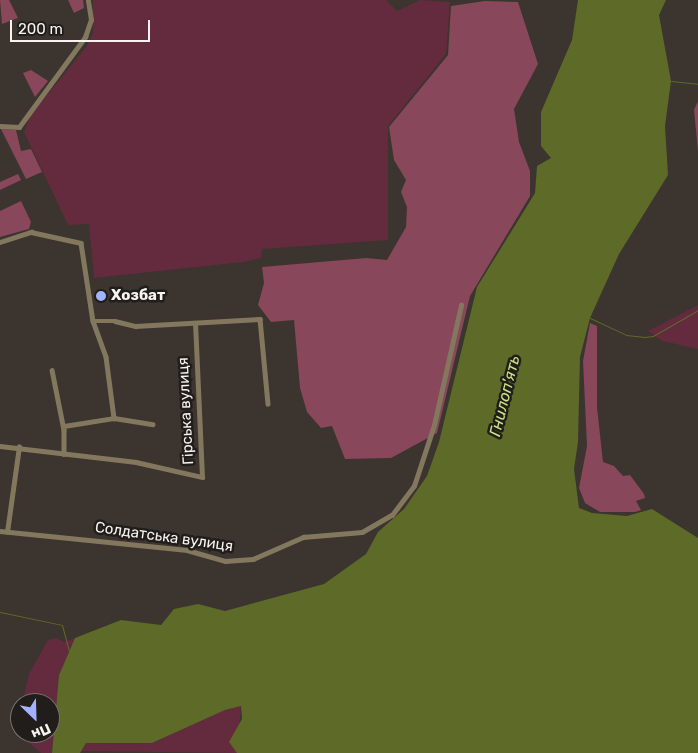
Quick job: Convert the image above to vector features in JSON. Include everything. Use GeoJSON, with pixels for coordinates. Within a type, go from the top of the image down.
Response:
{"type":"FeatureCollection","features":[{"type":"Feature","properties":{"kind":"street"},"geometry":{"type":"LineString","coordinates":[[0,126],[19,127],[85,36],[91,20],[88,0]]}},
{"type":"Feature","properties":{"kind":"street"},"geometry":{"type":"LineString","coordinates":[[0,242],[31,232],[81,243],[93,321],[106,357],[114,418]]}},
{"type":"Feature","properties":{"kind":"street","name":"Солдатська вулиця"},"geometry":{"type":"LineString","coordinates":[[0,531],[187,550],[225,561],[253,559],[303,537],[362,532],[392,515],[414,486],[434,426],[461,305]]}},
{"type":"Feature","properties":{"kind":"street"},"geometry":{"type":"LineString","coordinates":[[93,321],[115,321],[135,326],[260,319],[268,404]]}},
{"type":"Feature","properties":{"kind":"street","name":"Гірська вулиця"},"geometry":{"type":"LineString","coordinates":[[0,446],[136,462],[202,477],[195,323]]}},
{"type":"Feature","properties":{"kind":"street"},"geometry":{"type":"LineString","coordinates":[[52,370],[64,426],[64,454]]}},
{"type":"Feature","properties":{"kind":"street"},"geometry":{"type":"LineString","coordinates":[[64,426],[114,418],[153,424]]}},
{"type":"Feature","properties":{"kind":"street"},"geometry":{"type":"LineString","coordinates":[[7,532],[19,448]]}},
{"type":"Feature","properties":{"kind":"shaded area"},"geometry":{"type":"Polygon","coordinates":[[[0,0],[9,0],[18,18],[2,24],[0,0]]]}},
{"type":"Feature","properties":{"kind":"shaded area"},"geometry":{"type":"Polygon","coordinates":[[[68,0],[83,0],[84,8],[74,13],[68,0]]]}},
{"type":"Feature","properties":{"kind":"shaded area"},"geometry":{"type":"Polygon","coordinates":[[[93,0],[386,0],[397,11],[420,0],[450,2],[446,54],[388,126],[388,240],[262,249],[261,258],[243,262],[94,278],[89,224],[68,225],[24,132],[31,115],[86,47],[93,33],[93,0]]]}},
{"type":"Feature","properties":{"kind":"shaded area"},"geometry":{"type":"Polygon","coordinates":[[[485,1],[518,2],[538,64],[514,109],[519,142],[530,171],[530,196],[470,296],[437,433],[391,458],[345,459],[332,426],[321,428],[307,412],[300,388],[294,320],[271,322],[258,305],[264,283],[262,267],[366,258],[387,260],[406,227],[407,207],[401,192],[406,180],[394,160],[389,127],[448,55],[451,6],[485,1]]]}},
{"type":"Feature","properties":{"kind":"shaded area"},"geometry":{"type":"Polygon","coordinates":[[[31,70],[48,81],[35,97],[23,73],[31,70]]]}},
{"type":"Feature","properties":{"kind":"shaded area"},"geometry":{"type":"Polygon","coordinates":[[[698,101],[698,151],[694,110],[698,101]]]}},
{"type":"Feature","properties":{"kind":"shaded area"},"geometry":{"type":"Polygon","coordinates":[[[1,129],[16,130],[21,151],[31,149],[42,172],[26,179],[1,129]]]}},
{"type":"Feature","properties":{"kind":"shaded area"},"geometry":{"type":"Polygon","coordinates":[[[18,174],[21,180],[0,190],[0,182],[18,174]]]}},
{"type":"Feature","properties":{"kind":"shaded area"},"geometry":{"type":"Polygon","coordinates":[[[21,201],[31,222],[29,229],[0,237],[0,211],[21,201]]]}},
{"type":"Feature","properties":{"kind":"shaded area"},"geometry":{"type":"Polygon","coordinates":[[[698,305],[698,349],[662,341],[648,331],[698,305]]]}},
{"type":"Feature","properties":{"kind":"shaded area"},"geometry":{"type":"Polygon","coordinates":[[[590,323],[597,326],[597,407],[603,462],[614,466],[623,476],[630,475],[644,494],[645,498],[636,501],[641,510],[635,512],[600,512],[585,503],[579,488],[587,446],[583,361],[590,323]]]}},
{"type":"Feature","properties":{"kind":"shaded area"},"geometry":{"type":"Polygon","coordinates":[[[56,638],[64,642],[75,638],[59,675],[57,693],[24,693],[29,674],[48,640],[56,638]]]}},
{"type":"Feature","properties":{"kind":"shaded area"},"geometry":{"type":"Polygon","coordinates":[[[241,706],[237,753],[81,751],[86,743],[152,743],[225,710],[241,706]]]}},
{"type":"Feature","properties":{"kind":"shaded area"},"geometry":{"type":"Polygon","coordinates":[[[29,743],[53,743],[52,753],[41,753],[29,743]]]}},
{"type":"Feature","properties":{"kind":"water","name":"Гнилоп'ять"},"geometry":{"type":"Polygon","coordinates":[[[578,0],[666,0],[659,15],[671,81],[665,126],[668,175],[619,254],[590,318],[580,357],[578,442],[574,469],[579,508],[592,513],[627,516],[652,509],[698,538],[698,753],[237,753],[229,742],[242,719],[241,706],[225,710],[152,743],[86,743],[80,753],[52,753],[53,743],[60,743],[60,693],[57,693],[59,675],[75,638],[121,620],[161,625],[174,609],[198,604],[225,611],[324,584],[366,554],[378,532],[404,509],[427,476],[439,442],[477,287],[535,193],[537,166],[551,158],[541,146],[541,112],[572,40],[578,0]]]}},
{"type":"Feature","properties":{"kind":"waterway"},"geometry":{"type":"LineString","coordinates":[[671,81],[698,84]]}},
{"type":"Feature","properties":{"kind":"waterway"},"geometry":{"type":"LineString","coordinates":[[590,318],[626,335],[645,337],[653,336],[698,310]]}},
{"type":"Feature","properties":{"kind":"waterway"},"geometry":{"type":"LineString","coordinates":[[0,612],[62,625],[69,651]]}},
{"type":"Feature","properties":{"kind":"place","name":"Хозбат"},"geometry":{"type":"Point","coordinates":[101,296]}}]}
